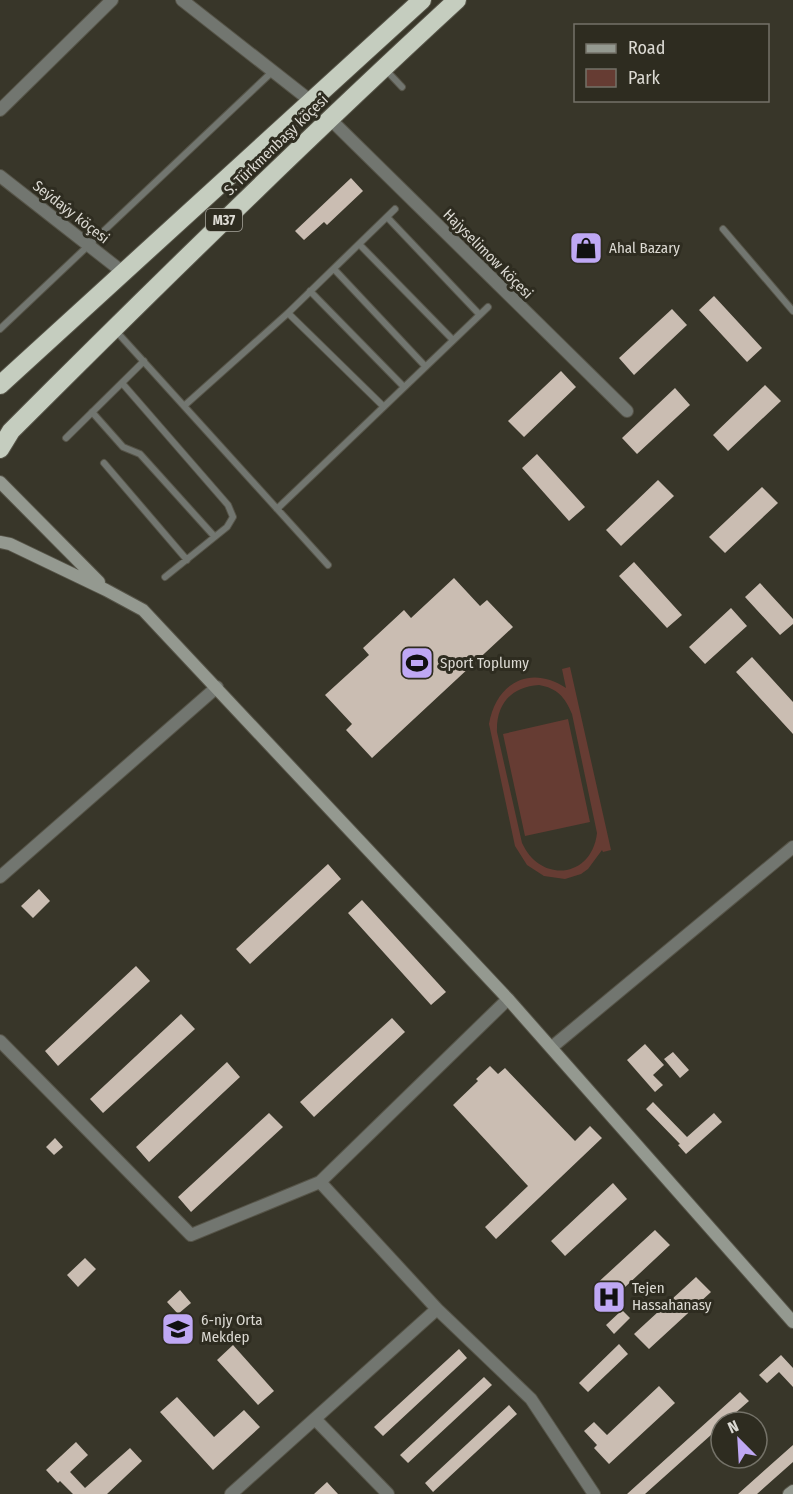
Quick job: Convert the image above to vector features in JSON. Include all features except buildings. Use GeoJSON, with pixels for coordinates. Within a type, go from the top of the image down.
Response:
{"type":"FeatureCollection","features":[{"type":"Feature","properties":{"kind":"highway","name":"S. Türkmenbaşy köçesi"},"geometry":{"type":"LineString","coordinates":[[0,385],[422,0]]}},
{"type":"Feature","properties":{"kind":"highway","name":"S. Türkmenbaşy köçesi"},"geometry":{"type":"LineString","coordinates":[[0,449],[11,431],[114,328],[329,118],[457,0]]}},
{"type":"Feature","properties":{"kind":"street"},"geometry":{"type":"LineString","coordinates":[[0,110],[112,0]]}},
{"type":"Feature","properties":{"kind":"street"},"geometry":{"type":"LineString","coordinates":[[182,0],[312,102]]}},
{"type":"Feature","properties":{"kind":"street","name":"Hajyselimow köçesi"},"geometry":{"type":"LineString","coordinates":[[329,118],[627,411]]}},
{"type":"Feature","properties":{"kind":"street","name":"Seýdaýy köçesi"},"geometry":{"type":"LineString","coordinates":[[0,176],[124,273]]}},
{"type":"Feature","properties":{"kind":"street"},"geometry":{"type":"LineString","coordinates":[[0,482],[106,590]]}},
{"type":"Feature","properties":{"kind":"street"},"geometry":{"type":"LineString","coordinates":[[0,542],[10,544],[143,610],[552,1047],[793,1322]]}},
{"type":"Feature","properties":{"kind":"street"},"geometry":{"type":"LineString","coordinates":[[0,877],[217,687]]}},
{"type":"Feature","properties":{"kind":"street"},"geometry":{"type":"LineString","coordinates":[[552,1047],[793,847]]}},
{"type":"Feature","properties":{"kind":"street"},"geometry":{"type":"LineString","coordinates":[[0,1041],[191,1235],[320,1182],[508,999]]}},
{"type":"Feature","properties":{"kind":"street"},"geometry":{"type":"LineString","coordinates":[[320,1182],[437,1309],[531,1399],[594,1494]]}},
{"type":"Feature","properties":{"kind":"street"},"geometry":{"type":"LineString","coordinates":[[231,1494],[437,1309]]}},
{"type":"Feature","properties":{"kind":"street"},"geometry":{"type":"LineString","coordinates":[[315,1419],[388,1494]]}},
{"type":"Feature","properties":{"kind":"street"},"geometry":{"type":"LineString","coordinates":[[789,1494],[793,1491]]}},
{"type":"Feature","properties":{"kind":"lane"},"geometry":{"type":"LineString","coordinates":[[384,68],[402,87]]}},
{"type":"Feature","properties":{"kind":"lane"},"geometry":{"type":"LineString","coordinates":[[0,329],[273,71]]}},
{"type":"Feature","properties":{"kind":"lane"},"geometry":{"type":"LineString","coordinates":[[184,406],[288,313],[395,209]]}},
{"type":"Feature","properties":{"kind":"lane"},"geometry":{"type":"LineString","coordinates":[[387,217],[479,315]]}},
{"type":"Feature","properties":{"kind":"lane"},"geometry":{"type":"LineString","coordinates":[[723,229],[793,311]]}},
{"type":"Feature","properties":{"kind":"lane"},"geometry":{"type":"LineString","coordinates":[[359,244],[453,340]]}},
{"type":"Feature","properties":{"kind":"lane"},"geometry":{"type":"LineString","coordinates":[[334,269],[425,366]]}},
{"type":"Feature","properties":{"kind":"lane"},"geometry":{"type":"LineString","coordinates":[[310,291],[404,387]]}},
{"type":"Feature","properties":{"kind":"lane"},"geometry":{"type":"LineString","coordinates":[[277,509],[488,307]]}},
{"type":"Feature","properties":{"kind":"lane"},"geometry":{"type":"LineString","coordinates":[[288,313],[383,406]]}},
{"type":"Feature","properties":{"kind":"lane"},"geometry":{"type":"LineString","coordinates":[[114,328],[328,566]]}},
{"type":"Feature","properties":{"kind":"lane"},"geometry":{"type":"LineString","coordinates":[[66,438],[144,362]]}},
{"type":"Feature","properties":{"kind":"lane"},"geometry":{"type":"LineString","coordinates":[[122,383],[228,506],[233,517],[227,527],[165,577]]}},
{"type":"Feature","properties":{"kind":"lane"},"geometry":{"type":"LineString","coordinates":[[92,412],[123,447],[140,454],[214,536]]}},
{"type":"Feature","properties":{"kind":"lane"},"geometry":{"type":"LineString","coordinates":[[104,464],[187,560]]}},
{"type":"Feature","properties":{"kind":"green space"},"geometry":{"type":"Polygon","coordinates":[[[570,667],[611,850],[603,852],[602,850],[588,869],[565,879],[544,876],[527,865],[515,846],[489,724],[499,698],[507,688],[528,678],[540,678],[553,681],[566,688],[562,669],[570,667]],[[539,685],[520,689],[507,699],[499,713],[497,732],[522,843],[530,856],[541,865],[553,870],[565,870],[576,867],[586,859],[593,848],[597,833],[572,714],[560,694],[551,688],[539,685]]]}},
{"type":"Feature","properties":{"kind":"green space"},"geometry":{"type":"Polygon","coordinates":[[[568,719],[590,822],[525,836],[503,734],[568,719]]]}},
{"type":"Feature","properties":{"kind":"place","name":"Ahal Bazary"},"geometry":{"type":"Point","coordinates":[586,248]}},
{"type":"Feature","properties":{"kind":"place","name":"Sport Toplumy"},"geometry":{"type":"Point","coordinates":[417,663]}},
{"type":"Feature","properties":{"kind":"place","name":"Tejen Hassahanasy"},"geometry":{"type":"Point","coordinates":[609,1297]}},
{"type":"Feature","properties":{"kind":"place","name":"6-njy Orta Mekdep"},"geometry":{"type":"Point","coordinates":[178,1329]}}]}
